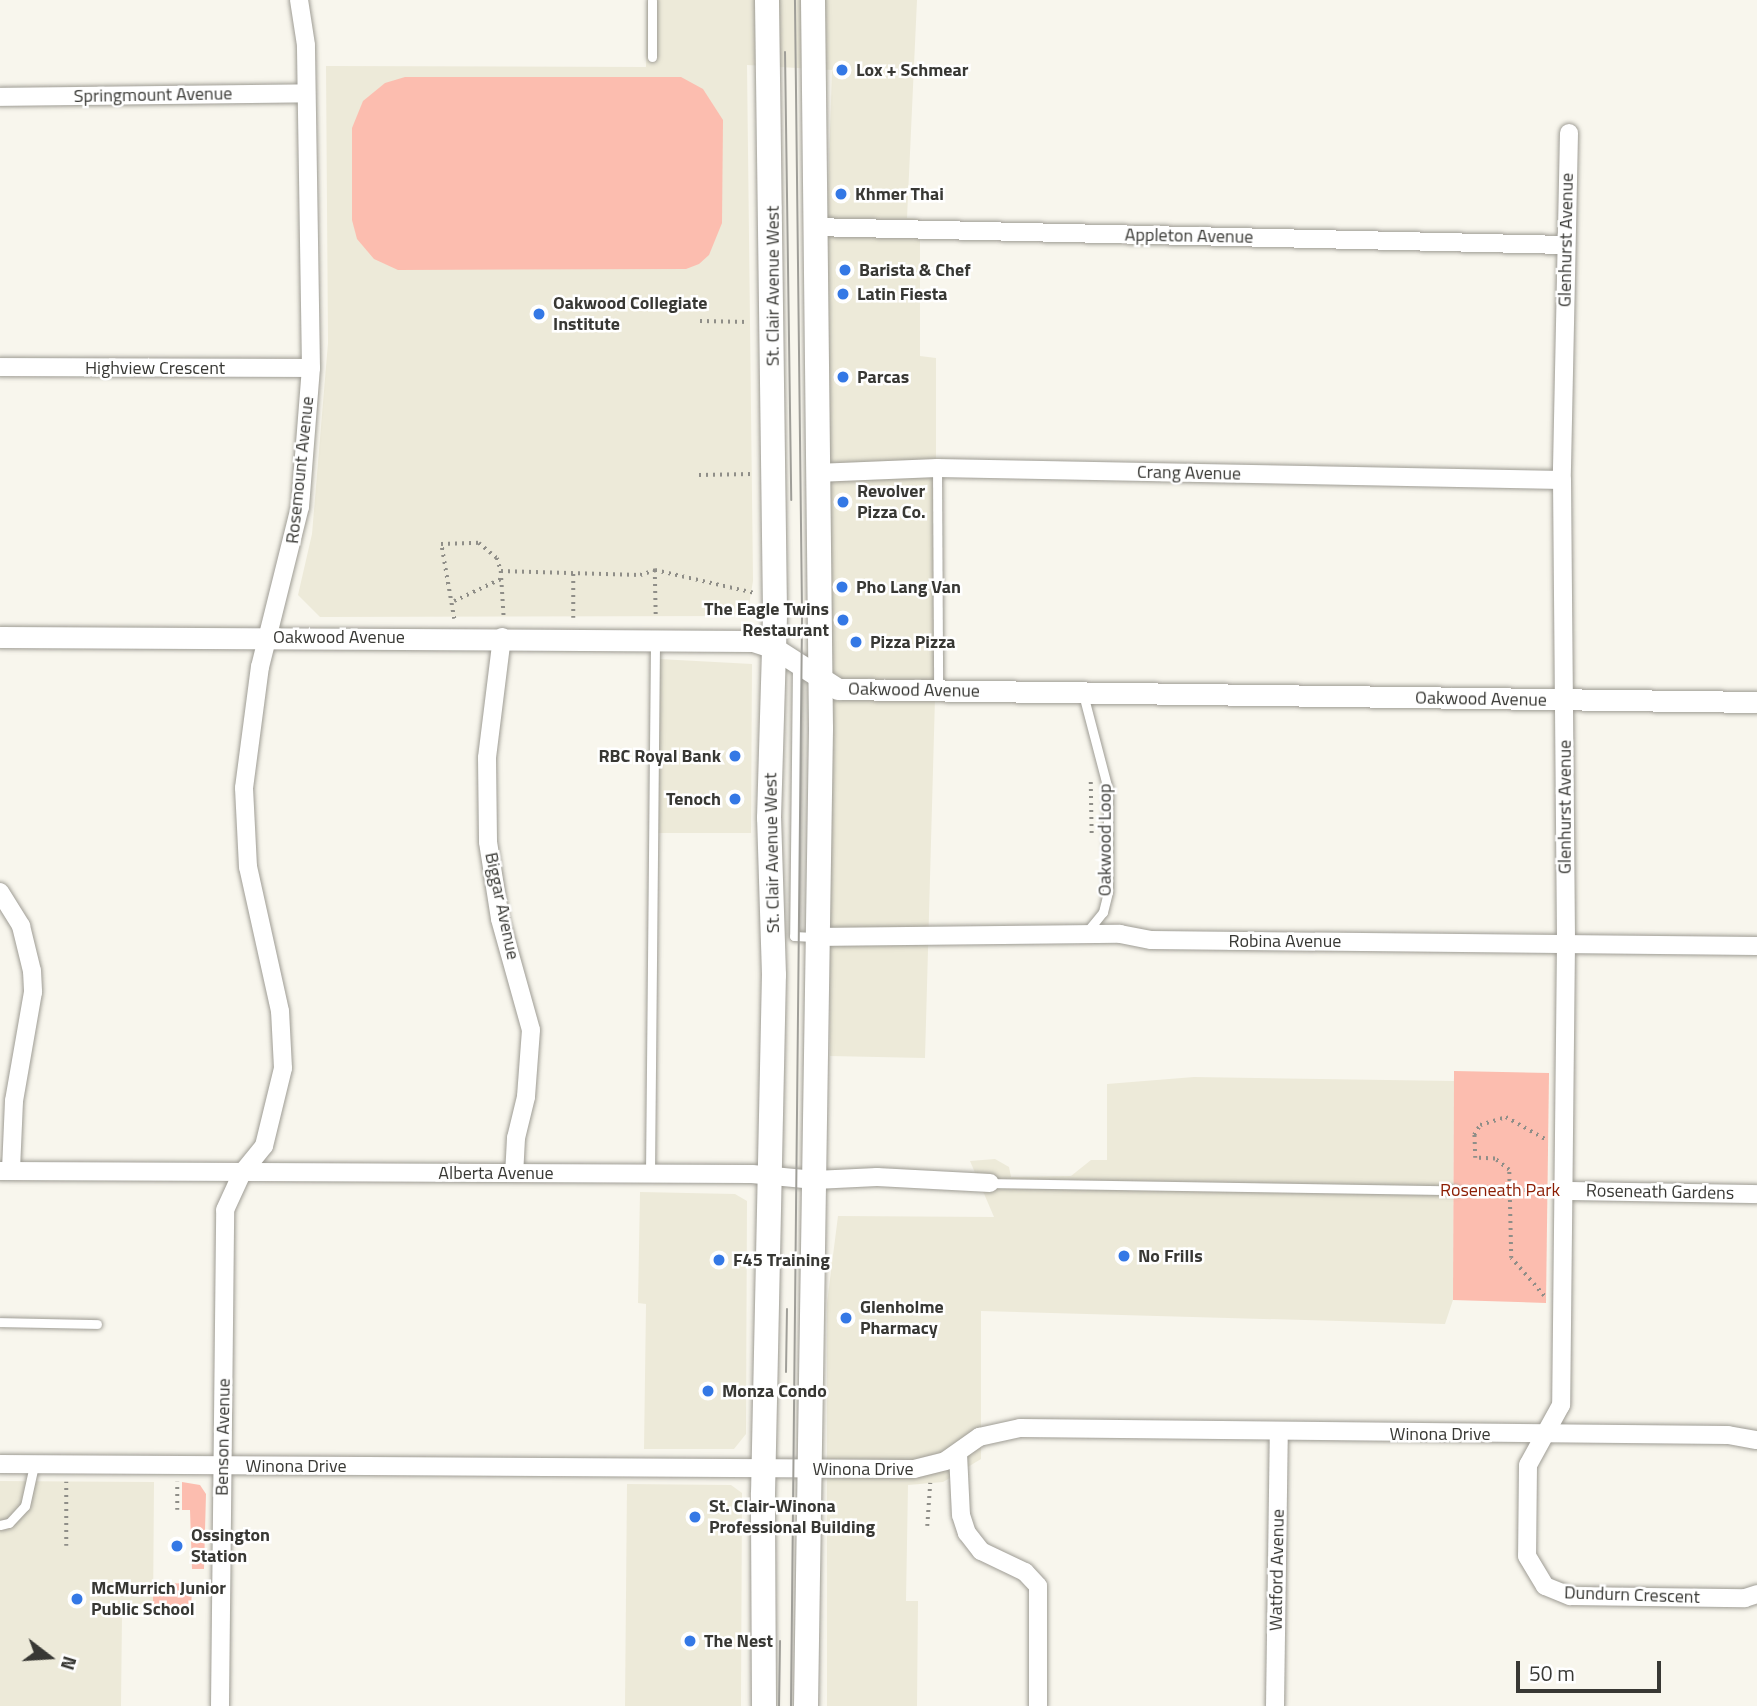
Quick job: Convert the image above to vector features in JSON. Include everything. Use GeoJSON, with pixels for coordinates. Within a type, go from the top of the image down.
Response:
{"type":"FeatureCollection","features":[{"type":"Feature","properties":{"kind":"main road","name":"St. Clair Avenue West"},"geometry":{"type":"LineString","coordinates":[[764,1706],[764,1469],[772,1175],[774,900],[769,818],[774,649],[767,0]]}},
{"type":"Feature","properties":{"kind":"main road"},"geometry":{"type":"LineString","coordinates":[[806,1706],[815,1180],[814,936],[818,680],[813,0]]}},
{"type":"Feature","properties":{"kind":"street","name":"Rosemount Avenue"},"geometry":{"type":"LineString","coordinates":[[242,1172],[264,1146],[283,1068],[280,1012],[259,929],[244,828],[252,712],[300,507],[310,368],[306,45],[299,0]]}},
{"type":"Feature","properties":{"kind":"street","name":"Springmount Avenue"},"geometry":{"type":"LineString","coordinates":[[0,97],[306,93]]}},
{"type":"Feature","properties":{"kind":"street","name":"Glenhurst Avenue"},"geometry":{"type":"LineString","coordinates":[[1546,1434],[1561,1405],[1557,1191],[1566,943],[1563,480],[1569,133]]}},
{"type":"Feature","properties":{"kind":"street","name":"Appleton Avenue"},"geometry":{"type":"LineString","coordinates":[[813,227],[1565,245]]}},
{"type":"Feature","properties":{"kind":"street","name":"Highview Crescent"},"geometry":{"type":"LineString","coordinates":[[0,367],[310,368]]}},
{"type":"Feature","properties":{"kind":"street","name":"Crang Avenue"},"geometry":{"type":"LineString","coordinates":[[816,473],[937,468],[1563,480]]}},
{"type":"Feature","properties":{"kind":"street","name":"Oakwood Avenue"},"geometry":{"type":"LineString","coordinates":[[0,637],[268,637],[503,628],[655,628],[753,641],[774,649],[818,680],[838,689],[1757,702]]}},
{"type":"Feature","properties":{"kind":"street","name":"Biggar Avenue"},"geometry":{"type":"LineString","coordinates":[[503,628],[487,758],[488,842],[500,919],[531,1030],[514,1173]]}},
{"type":"Feature","properties":{"kind":"street"},"geometry":{"type":"LineString","coordinates":[[0,892],[21,926],[32,971],[33,992],[14,1101],[6,1171]]}},
{"type":"Feature","properties":{"kind":"street","name":"Robina Avenue"},"geometry":{"type":"LineString","coordinates":[[814,936],[1080,937],[1120,934],[1151,940],[1757,946]]}},
{"type":"Feature","properties":{"kind":"street","name":"Alberta Avenue"},"geometry":{"type":"LineString","coordinates":[[6,1171],[772,1175],[815,1180],[877,1177],[990,1183]]}},
{"type":"Feature","properties":{"kind":"street","name":"Benson Avenue"},"geometry":{"type":"LineString","coordinates":[[219,1706],[225,1210],[242,1172]]}},
{"type":"Feature","properties":{"kind":"street","name":"Roseneath Gardens"},"geometry":{"type":"LineString","coordinates":[[1557,1191],[1757,1194]]}},
{"type":"Feature","properties":{"kind":"street","name":"Winona Drive"},"geometry":{"type":"LineString","coordinates":[[0,1464],[926,1468],[958,1454],[979,1437],[1020,1428],[1546,1434],[1757,1440]]}},
{"type":"Feature","properties":{"kind":"street","name":"Watford Avenue"},"geometry":{"type":"LineString","coordinates":[[1275,1706],[1279,1433]]}},
{"type":"Feature","properties":{"kind":"street","name":"Dundurn Crescent"},"geometry":{"type":"LineString","coordinates":[[1546,1434],[1528,1465],[1527,1546],[1532,1569],[1545,1586],[1570,1596],[1745,1598],[1757,1594]]}},
{"type":"Feature","properties":{"kind":"street"},"geometry":{"type":"LineString","coordinates":[[958,1454],[960,1504],[967,1533],[981,1551],[1025,1572],[1038,1586],[1038,1706]]}},
{"type":"Feature","properties":{"kind":"lane"},"geometry":{"type":"LineString","coordinates":[[652,0],[652,57]]}},
{"type":"Feature","properties":{"kind":"lane"},"geometry":{"type":"LineString","coordinates":[[937,468],[938,691]]}},
{"type":"Feature","properties":{"kind":"lane"},"geometry":{"type":"LineString","coordinates":[[650,1174],[655,628]]}},
{"type":"Feature","properties":{"kind":"lane"},"geometry":{"type":"LineString","coordinates":[[797,664],[794,936],[814,936]]}},
{"type":"Feature","properties":{"kind":"lane","name":"Oakwood Loop"},"geometry":{"type":"LineString","coordinates":[[1080,937],[1103,912],[1108,892],[1108,789],[1083,694]]}},
{"type":"Feature","properties":{"kind":"lane"},"geometry":{"type":"LineString","coordinates":[[990,1183],[1455,1190]]}},
{"type":"Feature","properties":{"kind":"lane"},"geometry":{"type":"LineString","coordinates":[[0,1322],[97,1324]]}},
{"type":"Feature","properties":{"kind":"lane"},"geometry":{"type":"LineString","coordinates":[[0,1525],[9,1523],[24,1506],[34,1465]]}},
{"type":"Feature","properties":{"kind":"path"},"geometry":{"type":"LineString","coordinates":[[700,321],[758,323]]}},
{"type":"Feature","properties":{"kind":"path"},"geometry":{"type":"LineString","coordinates":[[699,475],[758,474]]}},
{"type":"Feature","properties":{"kind":"path"},"geometry":{"type":"LineString","coordinates":[[454,620],[454,601],[441,544],[479,542],[497,558],[501,570],[503,628]]}},
{"type":"Feature","properties":{"kind":"path"},"geometry":{"type":"LineString","coordinates":[[501,570],[640,575],[655,570],[757,594]]}},
{"type":"Feature","properties":{"kind":"path"},"geometry":{"type":"LineString","coordinates":[[655,570],[655,628]]}},
{"type":"Feature","properties":{"kind":"path"},"geometry":{"type":"LineString","coordinates":[[573,573],[573,618]]}},
{"type":"Feature","properties":{"kind":"path"},"geometry":{"type":"LineString","coordinates":[[454,601],[501,579]]}},
{"type":"Feature","properties":{"kind":"path"},"geometry":{"type":"LineString","coordinates":[[1088,769],[1092,845]]}},
{"type":"Feature","properties":{"kind":"path"},"geometry":{"type":"LineString","coordinates":[[1549,1296],[1541,1295],[1511,1258],[1512,1189],[1509,1170],[1503,1163],[1475,1158],[1475,1130],[1506,1117],[1536,1138],[1550,1140]]}},
{"type":"Feature","properties":{"kind":"path"},"geometry":{"type":"LineString","coordinates":[[1455,1190],[1557,1191]]}},
{"type":"Feature","properties":{"kind":"path"},"geometry":{"type":"LineString","coordinates":[[177,1480],[177,1510]]}},
{"type":"Feature","properties":{"kind":"path"},"geometry":{"type":"LineString","coordinates":[[928,1526],[930,1482]]}},
{"type":"Feature","properties":{"kind":"path"},"geometry":{"type":"LineString","coordinates":[[66,1489],[66,1546]]}},
{"type":"Feature","properties":{"kind":"shaded area","name":"Oakwood Collegiate Institute"},"geometry":{"type":"Polygon","coordinates":[[[647,0],[917,0],[907,218],[920,219],[920,356],[936,358],[936,662],[925,1058],[830,1056],[826,253],[832,70],[747,65],[753,581],[749,605],[731,616],[320,617],[298,595],[312,534],[328,343],[326,66],[646,67],[647,0]]]}},
{"type":"Feature","properties":{"kind":"shaded area"},"geometry":{"type":"Polygon","coordinates":[[[659,659],[752,664],[751,833],[655,833],[659,659]]]}},
{"type":"Feature","properties":{"kind":"shaded area"},"geometry":{"type":"Polygon","coordinates":[[[1194,1077],[1454,1081],[1453,1300],[1445,1324],[981,1311],[981,1459],[943,1482],[908,1485],[906,1601],[918,1601],[917,1706],[827,1706],[827,1303],[838,1216],[994,1217],[970,1161],[995,1159],[1009,1167],[1011,1177],[1071,1176],[1091,1160],[1107,1160],[1107,1084],[1194,1077]]]}},
{"type":"Feature","properties":{"kind":"shaded area"},"geometry":{"type":"Polygon","coordinates":[[[640,1192],[735,1194],[747,1201],[746,1434],[734,1449],[644,1449],[646,1304],[638,1303],[640,1192]]]}},
{"type":"Feature","properties":{"kind":"shaded area","name":"McMurrich Junior Public School"},"geometry":{"type":"Polygon","coordinates":[[[0,1481],[154,1482],[153,1615],[122,1615],[121,1706],[0,1706],[0,1481]]]}},
{"type":"Feature","properties":{"kind":"shaded area"},"geometry":{"type":"Polygon","coordinates":[[[627,1484],[731,1485],[742,1493],[741,1706],[625,1706],[627,1484]]]}},
{"type":"Feature","properties":{"kind":"green space"},"geometry":{"type":"Polygon","coordinates":[[[405,77],[681,77],[703,89],[723,120],[722,223],[709,255],[699,264],[686,269],[398,270],[374,259],[357,239],[352,220],[352,128],[363,101],[385,83],[405,77]]]}},
{"type":"Feature","properties":{"kind":"green space","name":"Roseneath Park"},"geometry":{"type":"Polygon","coordinates":[[[1454,1071],[1549,1073],[1546,1303],[1453,1300],[1454,1071]]]}},
{"type":"Feature","properties":{"kind":"green space"},"geometry":{"type":"Polygon","coordinates":[[[182,1482],[200,1485],[206,1494],[204,1569],[192,1569],[190,1510],[182,1510],[182,1482]]]}},
{"type":"Feature","properties":{"kind":"green space"},"geometry":{"type":"Polygon","coordinates":[[[192,1583],[191,1616],[153,1615],[153,1584],[192,1583]]]}},
{"type":"Feature","properties":{"kind":"tram line"},"geometry":{"type":"LineString","coordinates":[[791,1706],[802,612],[795,0]]}},
{"type":"Feature","properties":{"kind":"tram line"},"geometry":{"type":"LineString","coordinates":[[785,52],[791,500]]}},
{"type":"Feature","properties":{"kind":"tram line"},"geometry":{"type":"LineString","coordinates":[[786,1372],[787,1309]]}},
{"type":"Feature","properties":{"kind":"tram line"},"geometry":{"type":"LineString","coordinates":[[779,1706],[780,1641]]}},
{"type":"Feature","properties":{"kind":"place","name":"Lox + Schmear"},"geometry":{"type":"Point","coordinates":[842,70]}},
{"type":"Feature","properties":{"kind":"place","name":"Khmer Thai"},"geometry":{"type":"Point","coordinates":[841,194]}},
{"type":"Feature","properties":{"kind":"place","name":"Barista & Chef"},"geometry":{"type":"Point","coordinates":[845,270]}},
{"type":"Feature","properties":{"kind":"place","name":"Latin Fiesta"},"geometry":{"type":"Point","coordinates":[843,294]}},
{"type":"Feature","properties":{"kind":"place","name":"Oakwood Collegiate Institute"},"geometry":{"type":"Point","coordinates":[539,314]}},
{"type":"Feature","properties":{"kind":"place","name":"Parcas"},"geometry":{"type":"Point","coordinates":[843,377]}},
{"type":"Feature","properties":{"kind":"place","name":"Revolver Pizza Co."},"geometry":{"type":"Point","coordinates":[843,502]}},
{"type":"Feature","properties":{"kind":"place","name":"Pho Lang Van"},"geometry":{"type":"Point","coordinates":[842,587]}},
{"type":"Feature","properties":{"kind":"place","name":"The Eagle Twins Restaurant"},"geometry":{"type":"Point","coordinates":[843,620]}},
{"type":"Feature","properties":{"kind":"place","name":"Pizza Pizza"},"geometry":{"type":"Point","coordinates":[856,642]}},
{"type":"Feature","properties":{"kind":"place","name":"RBC Royal Bank"},"geometry":{"type":"Point","coordinates":[735,756]}},
{"type":"Feature","properties":{"kind":"place","name":"Tenoch"},"geometry":{"type":"Point","coordinates":[735,799]}},
{"type":"Feature","properties":{"kind":"place","name":"No Frills"},"geometry":{"type":"Point","coordinates":[1124,1256]}},
{"type":"Feature","properties":{"kind":"place","name":"F45 Training"},"geometry":{"type":"Point","coordinates":[719,1260]}},
{"type":"Feature","properties":{"kind":"place","name":"Glenholme Pharmacy"},"geometry":{"type":"Point","coordinates":[846,1318]}},
{"type":"Feature","properties":{"kind":"place","name":"Monza Condo"},"geometry":{"type":"Point","coordinates":[708,1391]}},
{"type":"Feature","properties":{"kind":"place","name":"St. Clair-Winona Professional Building"},"geometry":{"type":"Point","coordinates":[695,1517]}},
{"type":"Feature","properties":{"kind":"place","name":"Ossington Station"},"geometry":{"type":"Point","coordinates":[177,1546]}},
{"type":"Feature","properties":{"kind":"place","name":"McMurrich Junior Public School"},"geometry":{"type":"Point","coordinates":[77,1599]}},
{"type":"Feature","properties":{"kind":"place","name":"The Nest"},"geometry":{"type":"Point","coordinates":[690,1641]}}]}
